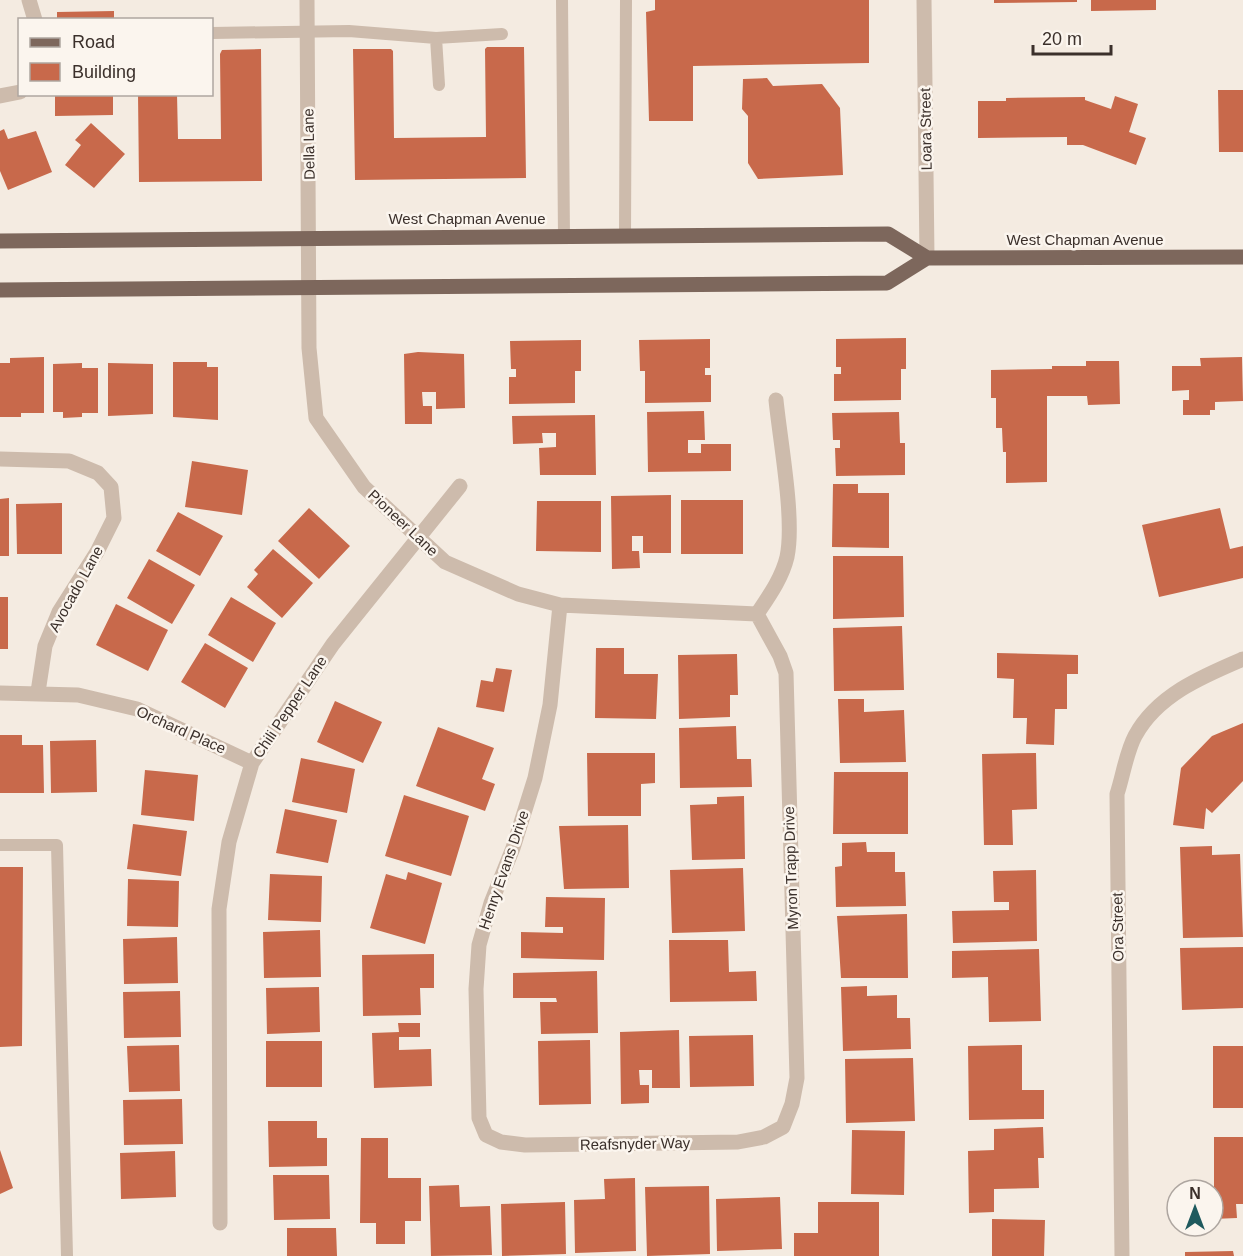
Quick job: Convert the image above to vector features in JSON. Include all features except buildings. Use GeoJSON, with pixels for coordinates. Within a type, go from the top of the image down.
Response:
{"type":"FeatureCollection","features":[{"type":"Feature","properties":{"kind":"main road","name":"West Chapman Avenue"},"geometry":{"type":"LineString","coordinates":[[0,241],[888,234],[927,258],[1243,257]]}},
{"type":"Feature","properties":{"kind":"main road"},"geometry":{"type":"LineString","coordinates":[[0,290],[886,283],[927,258]]}},
{"type":"Feature","properties":{"kind":"street"},"geometry":{"type":"LineString","coordinates":[[28,0],[34,18]]}},
{"type":"Feature","properties":{"kind":"street","name":"Della Lane"},"geometry":{"type":"LineString","coordinates":[[307,0],[310,287]]}},
{"type":"Feature","properties":{"kind":"street","name":"Loara Street"},"geometry":{"type":"LineString","coordinates":[[924,0],[927,258]]}},
{"type":"Feature","properties":{"kind":"street"},"geometry":{"type":"LineString","coordinates":[[0,96],[18,92]]}},
{"type":"Feature","properties":{"kind":"street","name":"Pioneer Lane"},"geometry":{"type":"LineString","coordinates":[[310,287],[309,348],[316,418],[364,487],[418,540],[445,562],[518,594],[560,605],[757,614]]}},
{"type":"Feature","properties":{"kind":"street"},"geometry":{"type":"LineString","coordinates":[[757,614],[774,588],[787,556],[789,519],[776,400]]}},
{"type":"Feature","properties":{"kind":"street","name":"Avocado Lane"},"geometry":{"type":"LineString","coordinates":[[0,459],[69,461],[98,473],[111,487],[114,518],[97,552],[59,612],[45,646],[38,692]]}},
{"type":"Feature","properties":{"kind":"street","name":"Chili Pepper Lane"},"geometry":{"type":"LineString","coordinates":[[220,1222],[219,909],[229,842],[252,763],[333,645],[460,486]]}},
{"type":"Feature","properties":{"kind":"street","name":"Henry Evans Drive"},"geometry":{"type":"LineString","coordinates":[[486,1135],[479,1118],[477,1103],[476,989],[479,945],[490,903],[513,848],[535,778],[550,705],[560,605]]}},
{"type":"Feature","properties":{"kind":"street","name":"Myron Trapp Drive"},"geometry":{"type":"LineString","coordinates":[[757,614],[780,656],[786,673],[797,1078],[792,1104],[783,1127]]}},
{"type":"Feature","properties":{"kind":"street","name":"Ora Street"},"geometry":{"type":"LineString","coordinates":[[1122,1256],[1117,794],[1135,736],[1164,701],[1202,676],[1243,659]]}},
{"type":"Feature","properties":{"kind":"street","name":"Orchard Place"},"geometry":{"type":"LineString","coordinates":[[0,693],[38,692],[78,695],[137,709],[252,763]]}},
{"type":"Feature","properties":{"kind":"street","name":"Reafsnyder Way"},"geometry":{"type":"LineString","coordinates":[[486,1135],[501,1142],[525,1145],[738,1142],[764,1137],[783,1127]]}},
{"type":"Feature","properties":{"kind":"lane"},"geometry":{"type":"LineString","coordinates":[[562,0],[564,237]]}},
{"type":"Feature","properties":{"kind":"lane"},"geometry":{"type":"LineString","coordinates":[[625,237],[626,0]]}},
{"type":"Feature","properties":{"kind":"lane"},"geometry":{"type":"LineString","coordinates":[[213,33],[308,31],[405,34],[436,38],[502,34]]}},
{"type":"Feature","properties":{"kind":"lane"},"geometry":{"type":"LineString","coordinates":[[436,38],[439,85]]}},
{"type":"Feature","properties":{"kind":"lane"},"geometry":{"type":"LineString","coordinates":[[0,845],[57,845],[67,1256]]}}]}
